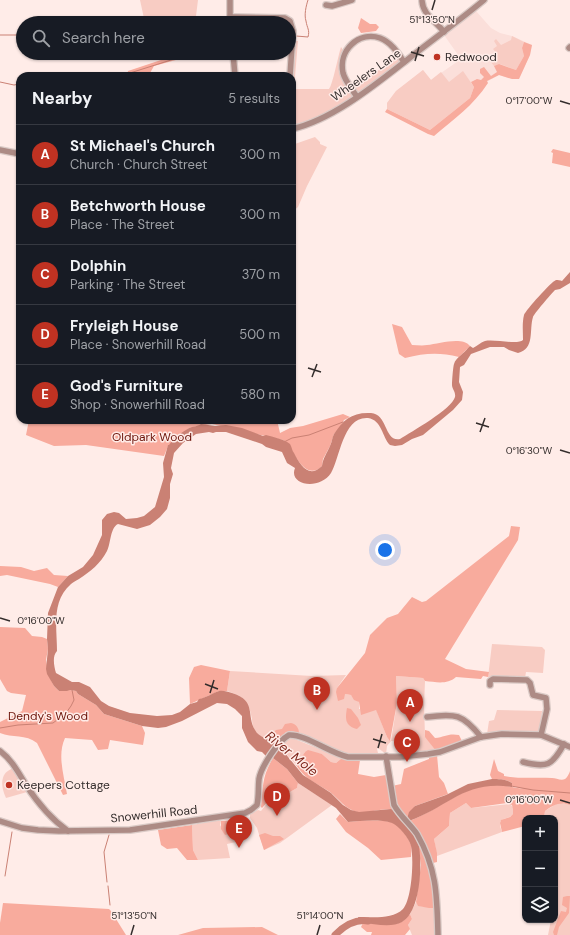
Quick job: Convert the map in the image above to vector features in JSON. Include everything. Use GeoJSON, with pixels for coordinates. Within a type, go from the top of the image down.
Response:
{"type":"FeatureCollection","features":[{"type":"Feature","properties":{"kind":"street"},"geometry":{"type":"LineString","coordinates":[[230,0],[230,16]]}},
{"type":"Feature","properties":{"kind":"street"},"geometry":{"type":"LineString","coordinates":[[326,6],[332,6],[352,0]]}},
{"type":"Feature","properties":{"kind":"street","name":"Wheelers Lane"},"geometry":{"type":"LineString","coordinates":[[296,128],[314,121],[357,97],[484,0]]}},
{"type":"Feature","properties":{"kind":"street"},"geometry":{"type":"LineString","coordinates":[[422,1],[422,8],[426,14],[444,32]]}},
{"type":"Feature","properties":{"kind":"street"},"geometry":{"type":"LineString","coordinates":[[357,97],[345,79],[342,69],[343,56],[352,44],[364,37],[381,38],[389,43],[404,62]]}},
{"type":"Feature","properties":{"kind":"street"},"geometry":{"type":"LineString","coordinates":[[234,60],[235,72]]}},
{"type":"Feature","properties":{"kind":"street"},"geometry":{"type":"LineString","coordinates":[[290,72],[291,60]]}},
{"type":"Feature","properties":{"kind":"street"},"geometry":{"type":"LineString","coordinates":[[0,150],[16,153]]}},
{"type":"Feature","properties":{"kind":"street"},"geometry":{"type":"LineString","coordinates":[[490,685],[490,681],[493,679],[527,680],[530,683],[533,695],[546,698],[547,709],[541,735]]}},
{"type":"Feature","properties":{"kind":"street"},"geometry":{"type":"LineString","coordinates":[[428,717],[448,714],[458,716],[467,721],[481,737]]}},
{"type":"Feature","properties":{"kind":"street"},"geometry":{"type":"LineString","coordinates":[[438,935],[436,889],[432,867],[422,844],[412,827],[394,806],[386,756],[400,757],[440,752],[481,737],[502,734],[541,735],[570,747]]}},
{"type":"Feature","properties":{"kind":"street","name":"Snowerhill Road"},"geometry":{"type":"LineString","coordinates":[[0,821],[22,828],[52,831],[130,830],[245,813],[257,805],[259,777],[280,743],[289,735],[293,735],[348,757],[386,756]]}},
{"type":"Feature","properties":{"kind":"street"},"geometry":{"type":"LineString","coordinates":[[523,762],[542,766],[549,764],[557,757],[564,744]]}},
{"type":"Feature","properties":{"kind":"street"},"geometry":{"type":"LineString","coordinates":[[0,751],[10,759],[36,799],[55,821],[68,831]]}},
{"type":"Feature","properties":{"kind":"street"},"geometry":{"type":"LineString","coordinates":[[52,831],[55,821]]}},
{"type":"Feature","properties":{"kind":"shaded area"},"geometry":{"type":"Polygon","coordinates":[[[140,0],[198,0],[196,16],[143,16],[140,0]]]}},
{"type":"Feature","properties":{"kind":"shaded area"},"geometry":{"type":"Polygon","coordinates":[[[476,11],[491,28],[532,45],[530,55],[519,79],[512,79],[499,75],[481,85],[387,109],[387,103],[396,91],[423,70],[431,80],[461,59],[444,35],[476,11]]]}},
{"type":"Feature","properties":{"kind":"shaded area"},"geometry":{"type":"Polygon","coordinates":[[[512,36],[524,42],[522,48],[524,56],[516,70],[500,64],[494,66],[490,61],[498,55],[493,49],[497,46],[494,41],[496,39],[501,45],[511,40],[512,36]]]}},
{"type":"Feature","properties":{"kind":"shaded area"},"geometry":{"type":"Polygon","coordinates":[[[296,41],[298,41],[295,72],[292,72],[293,60],[296,60],[296,41]]]}},
{"type":"Feature","properties":{"kind":"shaded area"},"geometry":{"type":"Polygon","coordinates":[[[341,47],[343,50],[340,71],[342,78],[351,92],[352,98],[325,114],[296,126],[296,89],[329,89],[341,47]]]}},
{"type":"Feature","properties":{"kind":"shaded area"},"geometry":{"type":"Polygon","coordinates":[[[398,56],[400,61],[399,64],[357,94],[353,89],[398,56]]]}},
{"type":"Feature","properties":{"kind":"shaded area"},"geometry":{"type":"Polygon","coordinates":[[[423,70],[431,80],[441,72],[449,82],[463,71],[474,87],[470,98],[430,130],[387,109],[387,103],[396,91],[423,70]]]}},
{"type":"Feature","properties":{"kind":"shaded area"},"geometry":{"type":"Polygon","coordinates":[[[315,137],[320,144],[327,147],[296,209],[296,144],[315,137]]]}},
{"type":"Feature","properties":{"kind":"shaded area"},"geometry":{"type":"Polygon","coordinates":[[[570,272],[570,283],[560,289],[555,290],[534,315],[527,348],[518,353],[504,347],[490,347],[471,354],[464,365],[460,367],[459,382],[463,392],[462,400],[453,410],[423,435],[402,445],[390,445],[379,425],[373,419],[360,419],[353,424],[348,431],[331,473],[326,479],[312,484],[300,482],[294,474],[295,468],[287,463],[282,452],[266,447],[262,444],[226,432],[196,434],[183,443],[174,453],[171,468],[173,474],[170,484],[170,498],[167,509],[150,525],[137,529],[118,524],[115,526],[107,551],[102,559],[91,570],[72,583],[60,598],[56,615],[57,651],[54,656],[54,661],[56,673],[72,682],[79,682],[90,687],[101,701],[109,706],[130,713],[157,716],[172,715],[180,712],[190,704],[197,702],[199,699],[219,691],[240,696],[248,704],[252,724],[257,733],[262,737],[276,743],[267,757],[262,752],[257,751],[248,742],[242,728],[242,716],[227,704],[217,703],[182,721],[166,727],[158,728],[142,726],[104,714],[96,705],[78,694],[76,691],[59,691],[54,686],[47,674],[46,669],[48,649],[48,613],[58,587],[68,576],[83,567],[93,555],[102,535],[102,520],[107,514],[114,512],[119,513],[126,519],[137,518],[144,516],[155,507],[164,477],[163,463],[168,445],[173,440],[189,428],[201,424],[215,426],[226,425],[242,428],[263,436],[266,435],[288,442],[302,466],[309,471],[313,471],[322,466],[323,460],[337,429],[349,418],[358,414],[371,413],[376,415],[383,422],[391,436],[395,439],[400,439],[439,414],[452,402],[455,397],[452,385],[453,368],[458,357],[470,346],[473,348],[485,341],[516,342],[523,340],[523,321],[526,312],[553,282],[556,280],[562,281],[570,272]]]}},
{"type":"Feature","properties":{"kind":"shaded area"},"geometry":{"type":"Polygon","coordinates":[[[492,644],[542,647],[545,650],[543,673],[526,672],[525,678],[488,677],[492,644]]]}},
{"type":"Feature","properties":{"kind":"shaded area"},"geometry":{"type":"Polygon","coordinates":[[[230,671],[312,676],[346,675],[337,688],[345,694],[351,695],[359,702],[359,709],[376,709],[387,737],[391,741],[387,746],[386,754],[378,748],[377,754],[355,755],[341,752],[324,743],[291,731],[286,732],[276,743],[262,737],[254,730],[251,713],[244,700],[241,697],[227,691],[230,671]]]}},
{"type":"Feature","properties":{"kind":"shaded area"},"geometry":{"type":"Polygon","coordinates":[[[396,676],[423,678],[425,681],[425,736],[436,751],[410,754],[406,742],[391,741],[397,703],[396,676]]]}},
{"type":"Feature","properties":{"kind":"shaded area"},"geometry":{"type":"Polygon","coordinates":[[[497,710],[542,711],[540,730],[537,733],[487,734],[489,721],[494,720],[497,710]]]}},
{"type":"Feature","properties":{"kind":"shaded area"},"geometry":{"type":"Polygon","coordinates":[[[292,738],[342,758],[336,763],[331,762],[322,754],[305,752],[296,765],[279,746],[287,739],[292,738]]]}},
{"type":"Feature","properties":{"kind":"shaded area"},"geometry":{"type":"Polygon","coordinates":[[[279,746],[303,775],[331,793],[343,805],[351,810],[359,812],[391,809],[397,813],[412,829],[420,850],[419,885],[413,908],[402,922],[393,925],[360,924],[358,917],[381,917],[393,915],[403,909],[406,904],[412,879],[412,852],[410,843],[406,836],[401,829],[392,823],[382,821],[348,822],[336,808],[298,783],[287,769],[273,758],[279,746]]]}},
{"type":"Feature","properties":{"kind":"shaded area"},"geometry":{"type":"Polygon","coordinates":[[[14,768],[27,792],[6,798],[2,780],[9,770],[14,768]]]}},
{"type":"Feature","properties":{"kind":"shaded area"},"geometry":{"type":"Polygon","coordinates":[[[492,779],[500,779],[512,783],[512,787],[481,787],[458,796],[423,815],[409,821],[407,819],[409,812],[415,806],[446,795],[468,784],[492,779]]]}},
{"type":"Feature","properties":{"kind":"shaded area"},"geometry":{"type":"Polygon","coordinates":[[[298,783],[332,805],[280,843],[264,850],[257,828],[250,818],[250,814],[258,810],[261,811],[272,797],[283,796],[297,788],[298,783]]]}},
{"type":"Feature","properties":{"kind":"shaded area"},"geometry":{"type":"Polygon","coordinates":[[[466,803],[471,808],[510,804],[513,807],[513,814],[500,822],[502,832],[437,856],[434,839],[449,826],[450,813],[466,803]]]}},
{"type":"Feature","properties":{"kind":"shaded area"},"geometry":{"type":"Polygon","coordinates":[[[558,803],[570,805],[570,935],[548,935],[550,923],[558,923],[558,815],[544,815],[545,811],[558,803]]]}},
{"type":"Feature","properties":{"kind":"shaded area"},"geometry":{"type":"Polygon","coordinates":[[[221,821],[220,825],[225,834],[232,833],[236,842],[227,844],[230,858],[198,860],[193,850],[192,825],[221,821]]]}},
{"type":"Feature","properties":{"kind":"shaded area"},"geometry":{"type":"Polygon","coordinates":[[[416,902],[419,906],[435,908],[436,935],[412,935],[408,925],[412,919],[410,914],[416,902]]]}},
{"type":"Feature","properties":{"kind":"green space"},"geometry":{"type":"Polygon","coordinates":[[[361,18],[370,24],[376,24],[379,27],[376,31],[361,33],[358,28],[361,18]]]}},
{"type":"Feature","properties":{"kind":"green space"},"geometry":{"type":"Polygon","coordinates":[[[524,42],[532,45],[530,55],[519,79],[512,79],[499,75],[487,81],[488,83],[476,99],[434,136],[385,112],[387,109],[430,130],[470,98],[474,87],[471,82],[477,79],[481,80],[484,77],[480,73],[480,69],[484,67],[491,76],[497,72],[494,66],[499,64],[516,70],[524,56],[522,48],[524,42]]]}},
{"type":"Feature","properties":{"kind":"green space"},"geometry":{"type":"Polygon","coordinates":[[[161,60],[176,60],[154,66],[151,72],[128,71],[161,60]]]}},
{"type":"Feature","properties":{"kind":"green space"},"geometry":{"type":"Polygon","coordinates":[[[553,149],[570,153],[570,167],[552,163],[553,153],[551,152],[553,149]]]}},
{"type":"Feature","properties":{"kind":"green space"},"geometry":{"type":"Polygon","coordinates":[[[392,324],[402,327],[412,345],[462,341],[470,346],[459,357],[445,354],[432,354],[405,358],[399,354],[392,324]]]}},
{"type":"Feature","properties":{"kind":"green space","name":"Oldpark Wood"},"geometry":{"type":"Polygon","coordinates":[[[343,414],[350,417],[344,420],[334,434],[323,459],[322,466],[311,471],[306,469],[301,464],[283,440],[212,424],[278,424],[280,433],[290,428],[303,426],[343,414]]]}},
{"type":"Feature","properties":{"kind":"green space","name":"Oldpark Wood"},"geometry":{"type":"Polygon","coordinates":[[[28,424],[212,424],[189,428],[168,446],[164,456],[86,445],[54,446],[26,435],[28,424]]]}},
{"type":"Feature","properties":{"kind":"green space"},"geometry":{"type":"Polygon","coordinates":[[[511,526],[520,527],[518,540],[445,659],[466,669],[489,672],[488,677],[483,676],[481,679],[456,677],[453,680],[441,682],[425,681],[423,678],[396,676],[397,703],[390,741],[376,710],[361,715],[359,702],[354,700],[351,695],[345,694],[344,699],[338,701],[336,692],[337,688],[365,653],[370,635],[387,618],[398,614],[412,597],[422,602],[426,601],[509,536],[511,526]]]}},
{"type":"Feature","properties":{"kind":"green space"},"geometry":{"type":"Polygon","coordinates":[[[0,566],[21,567],[34,571],[47,568],[54,575],[68,576],[58,587],[7,575],[0,576],[0,566]]]}},
{"type":"Feature","properties":{"kind":"green space","name":"Dendy's Wood"},"geometry":{"type":"Polygon","coordinates":[[[0,627],[25,628],[32,636],[47,639],[48,649],[46,660],[49,676],[54,686],[59,691],[76,691],[78,694],[96,705],[104,714],[142,726],[145,733],[143,745],[110,740],[108,749],[98,750],[92,740],[65,738],[61,758],[67,794],[63,795],[37,743],[28,738],[0,733],[0,722],[22,711],[26,695],[7,691],[0,679],[0,627]]]}},
{"type":"Feature","properties":{"kind":"green space"},"geometry":{"type":"Polygon","coordinates":[[[201,665],[230,671],[227,691],[219,691],[190,704],[189,678],[194,667],[201,665]]]}},
{"type":"Feature","properties":{"kind":"green space"},"geometry":{"type":"Polygon","coordinates":[[[347,708],[351,709],[358,718],[361,725],[357,729],[350,726],[347,722],[347,708]]]}},
{"type":"Feature","properties":{"kind":"green space"},"geometry":{"type":"Polygon","coordinates":[[[291,723],[297,726],[299,733],[291,731],[286,732],[276,743],[271,740],[272,734],[276,730],[282,729],[285,724],[291,723]]]}},
{"type":"Feature","properties":{"kind":"green space"},"geometry":{"type":"Polygon","coordinates":[[[425,730],[429,731],[435,738],[449,735],[459,735],[462,741],[436,751],[425,737],[425,730]]]}},
{"type":"Feature","properties":{"kind":"green space"},"geometry":{"type":"Polygon","coordinates":[[[308,750],[322,754],[331,762],[336,763],[342,758],[360,760],[358,774],[374,777],[386,775],[392,807],[394,810],[385,809],[357,812],[349,809],[330,792],[308,778],[296,765],[308,750]]]}},
{"type":"Feature","properties":{"kind":"green space"},"geometry":{"type":"Polygon","coordinates":[[[437,755],[439,777],[444,783],[448,794],[415,806],[407,819],[396,807],[392,786],[401,784],[404,769],[429,759],[429,756],[437,755]]]}},
{"type":"Feature","properties":{"kind":"green space"},"geometry":{"type":"Polygon","coordinates":[[[273,758],[287,769],[298,783],[297,788],[283,796],[272,797],[262,808],[264,782],[269,764],[273,758]]]}},
{"type":"Feature","properties":{"kind":"green space"},"geometry":{"type":"Polygon","coordinates":[[[494,759],[498,771],[504,774],[504,776],[510,777],[552,778],[562,780],[569,775],[570,771],[570,805],[563,803],[554,805],[545,811],[544,815],[522,815],[522,827],[502,832],[500,823],[501,820],[510,817],[513,814],[512,805],[507,803],[471,808],[466,803],[450,813],[449,826],[434,839],[437,862],[433,863],[409,821],[464,792],[484,786],[494,785],[524,789],[512,786],[512,783],[507,781],[492,779],[490,775],[494,759]]]}},
{"type":"Feature","properties":{"kind":"green space"},"geometry":{"type":"Polygon","coordinates":[[[340,814],[348,822],[378,821],[396,824],[404,832],[410,842],[411,857],[381,860],[368,848],[346,832],[336,819],[340,814]]]}},
{"type":"Feature","properties":{"kind":"green space"},"geometry":{"type":"Polygon","coordinates":[[[237,820],[241,826],[232,830],[232,833],[225,835],[221,829],[221,821],[237,820]]]}},
{"type":"Feature","properties":{"kind":"green space"},"geometry":{"type":"Polygon","coordinates":[[[192,825],[193,850],[198,860],[187,860],[177,848],[167,849],[161,845],[158,830],[192,825]]]}},
{"type":"Feature","properties":{"kind":"green space"},"geometry":{"type":"Polygon","coordinates":[[[265,833],[273,836],[280,836],[284,839],[264,850],[259,835],[265,833]]]}},
{"type":"Feature","properties":{"kind":"green space"},"geometry":{"type":"Polygon","coordinates":[[[417,839],[429,863],[435,908],[418,906],[416,902],[421,865],[417,839]]]}},
{"type":"Feature","properties":{"kind":"green space"},"geometry":{"type":"Polygon","coordinates":[[[570,896],[569,913],[559,927],[557,935],[554,935],[553,932],[556,923],[558,923],[561,911],[566,912],[567,908],[562,905],[563,897],[570,896]]]}},
{"type":"Feature","properties":{"kind":"green space"},"geometry":{"type":"Polygon","coordinates":[[[3,903],[109,909],[126,935],[0,935],[3,903]]]}},
{"type":"Feature","properties":{"kind":"green space"},"geometry":{"type":"Polygon","coordinates":[[[410,914],[412,919],[408,925],[410,929],[405,935],[371,935],[372,932],[367,932],[361,927],[363,923],[396,924],[403,921],[410,914]]]}},
{"type":"Feature","properties":{"kind":"green space"},"geometry":{"type":"Polygon","coordinates":[[[262,927],[278,935],[178,935],[203,928],[262,927]]]}},
{"type":"Feature","properties":{"kind":"waterway"},"geometry":{"type":"LineString","coordinates":[[296,36],[308,37],[309,35],[305,16],[308,0]]}},
{"type":"Feature","properties":{"kind":"waterway"},"geometry":{"type":"LineString","coordinates":[[0,35],[16,35]]}},
{"type":"Feature","properties":{"kind":"waterway"},"geometry":{"type":"LineString","coordinates":[[133,72],[171,60]]}},
{"type":"Feature","properties":{"kind":"waterway"},"geometry":{"type":"LineString","coordinates":[[0,82],[16,85]]}},
{"type":"Feature","properties":{"kind":"waterway"},"geometry":{"type":"LineString","coordinates":[[284,442],[292,438],[309,435],[343,422]]}},
{"type":"Feature","properties":{"kind":"waterway"},"geometry":{"type":"LineString","coordinates":[[0,728],[18,725],[53,723],[66,713],[71,706],[74,700],[72,690]]}},
{"type":"Feature","properties":{"kind":"waterway"},"geometry":{"type":"LineString","coordinates":[[511,786],[533,790],[570,793]]}},
{"type":"Feature","properties":{"kind":"waterway"},"geometry":{"type":"LineString","coordinates":[[5,876],[12,832]]}},
{"type":"Feature","properties":{"kind":"waterway"},"geometry":{"type":"LineString","coordinates":[[107,882],[104,852],[109,835]]}},
{"type":"Feature","properties":{"kind":"waterway"},"geometry":{"type":"LineString","coordinates":[[108,886],[110,905]]}},
{"type":"Feature","properties":{"kind":"waterway","name":"River Mole"},"geometry":{"type":"LineString","coordinates":[[335,935],[350,924],[359,921],[368,921]]}},
{"type":"Feature","properties":{"kind":"place","name":"Redwood"},"geometry":{"type":"Point","coordinates":[437,57]}},
{"type":"Feature","properties":{"kind":"place","name":"Betchworth House"},"geometry":{"type":"Point","coordinates":[317,710]}},
{"type":"Feature","properties":{"kind":"place","name":"St Michael's Church"},"geometry":{"type":"Point","coordinates":[410,722]}},
{"type":"Feature","properties":{"kind":"place","name":"Dolphin"},"geometry":{"type":"Point","coordinates":[407,762]}},
{"type":"Feature","properties":{"kind":"place","name":"Keepers Cottage"},"geometry":{"type":"Point","coordinates":[9,785]}},
{"type":"Feature","properties":{"kind":"place","name":"Fryleigh House"},"geometry":{"type":"Point","coordinates":[277,816]}},
{"type":"Feature","properties":{"kind":"place","name":"God's Furniture"},"geometry":{"type":"Point","coordinates":[239,848]}}]}
